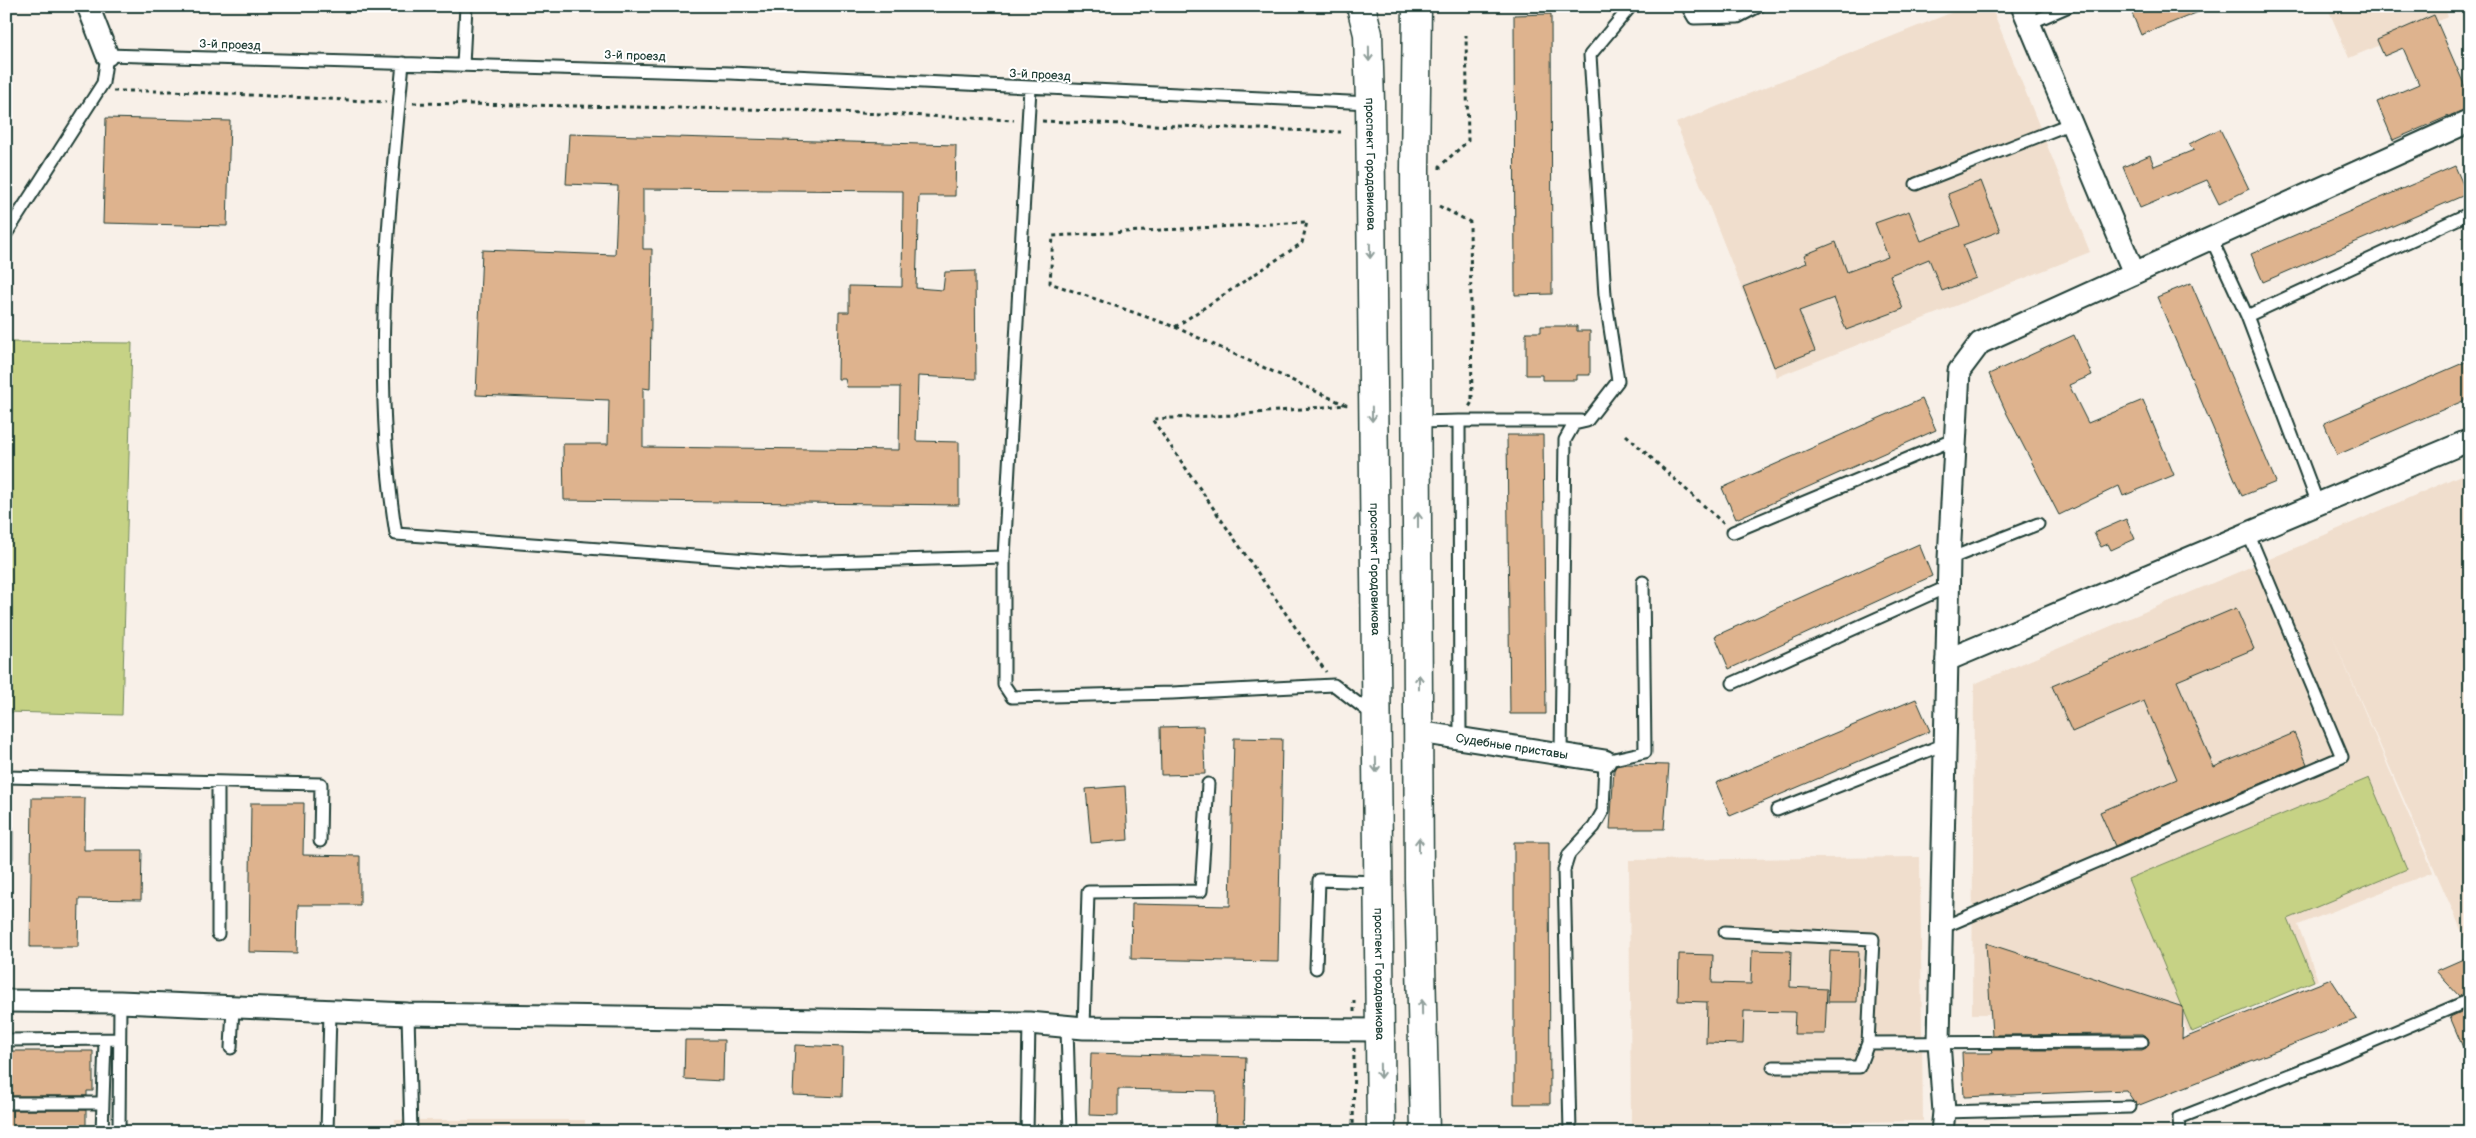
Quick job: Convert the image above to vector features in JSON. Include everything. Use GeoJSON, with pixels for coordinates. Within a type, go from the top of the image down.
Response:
{"type":"FeatureCollection","features":[{"type":"Feature","properties":{"kind":"street"},"geometry":{"type":"LineString","coordinates":[[88,6],[107,55]]}},
{"type":"Feature","properties":{"kind":"street","name":"проспект Городовикова"},"geometry":{"type":"LineString","coordinates":[[1361,6],[1368,34],[1370,103],[1377,882],[1366,1030],[1381,1132]]}},
{"type":"Feature","properties":{"kind":"street"},"geometry":{"type":"LineString","coordinates":[[1416,6],[1415,169],[1418,422],[1419,880],[1425,1132]]}},
{"type":"Feature","properties":{"kind":"street"},"geometry":{"type":"LineString","coordinates":[[2026,15],[2134,273]]}},
{"type":"Feature","properties":{"kind":"street"},"geometry":{"type":"LineString","coordinates":[[1943,1122],[1939,1042],[1941,928],[1949,559],[1958,371],[1980,343],[2470,121]]}},
{"type":"Feature","properties":{"kind":"street"},"geometry":{"type":"LineString","coordinates":[[1947,660],[2470,440]]}},
{"type":"Feature","properties":{"kind":"street","name":"Судебные приставы"},"geometry":{"type":"LineString","coordinates":[[1419,732],[1605,761]]}},
{"type":"Feature","properties":{"kind":"street"},"geometry":{"type":"LineString","coordinates":[[1377,882],[1419,880]]}},
{"type":"Feature","properties":{"kind":"street"},"geometry":{"type":"LineString","coordinates":[[6,1001],[120,1002],[408,1014],[1030,1023],[1075,1028],[1366,1030]]}},
{"type":"Feature","properties":{"kind":"lane"},"geometry":{"type":"LineString","coordinates":[[464,65],[466,6]]}},
{"type":"Feature","properties":{"kind":"lane"},"geometry":{"type":"LineString","coordinates":[[1561,754],[1566,440],[1574,424],[1588,421],[1618,381],[1605,295],[1590,55],[1630,6]]}},
{"type":"Feature","properties":{"kind":"lane"},"geometry":{"type":"LineString","coordinates":[[1687,6],[1694,18],[1738,17],[1759,6]]}},
{"type":"Feature","properties":{"kind":"lane"},"geometry":{"type":"LineString","coordinates":[[2026,15],[2069,6]]}},
{"type":"Feature","properties":{"kind":"lane","name":"3-й проезд"},"geometry":{"type":"LineString","coordinates":[[107,55],[730,73],[1370,103]]}},
{"type":"Feature","properties":{"kind":"lane"},"geometry":{"type":"LineString","coordinates":[[6,234],[103,83],[107,55]]}},
{"type":"Feature","properties":{"kind":"lane"},"geometry":{"type":"LineString","coordinates":[[403,63],[386,260],[382,415],[396,534],[790,563],[1004,558]]}},
{"type":"Feature","properties":{"kind":"lane"},"geometry":{"type":"LineString","coordinates":[[1030,88],[1004,558],[1004,685],[1012,697],[1172,693],[1334,685],[1375,716]]}},
{"type":"Feature","properties":{"kind":"lane"},"geometry":{"type":"LineString","coordinates":[[1916,184],[2072,123]]}},
{"type":"Feature","properties":{"kind":"lane"},"geometry":{"type":"LineString","coordinates":[[2247,316],[2470,213]]}},
{"type":"Feature","properties":{"kind":"lane"},"geometry":{"type":"LineString","coordinates":[[2211,238],[2247,316],[2318,504]]}},
{"type":"Feature","properties":{"kind":"lane"},"geometry":{"type":"LineString","coordinates":[[1459,421],[1460,739]]}},
{"type":"Feature","properties":{"kind":"lane"},"geometry":{"type":"LineString","coordinates":[[1418,422],[1588,421]]}},
{"type":"Feature","properties":{"kind":"lane"},"geometry":{"type":"LineString","coordinates":[[1733,532],[1955,440]]}},
{"type":"Feature","properties":{"kind":"lane"},"geometry":{"type":"LineString","coordinates":[[1949,559],[2038,524]]}},
{"type":"Feature","properties":{"kind":"lane"},"geometry":{"type":"LineString","coordinates":[[1941,928],[2342,758],[2248,534]]}},
{"type":"Feature","properties":{"kind":"lane"},"geometry":{"type":"LineString","coordinates":[[1570,1132],[1564,870],[1570,854],[1594,827],[1603,811],[1605,761],[1645,752],[1643,582]]}},
{"type":"Feature","properties":{"kind":"lane"},"geometry":{"type":"LineString","coordinates":[[1733,684],[1949,586]]}},
{"type":"Feature","properties":{"kind":"lane"},"geometry":{"type":"LineString","coordinates":[[1777,810],[1945,744]]}},
{"type":"Feature","properties":{"kind":"lane"},"geometry":{"type":"LineString","coordinates":[[6,778],[321,784],[320,841]]}},
{"type":"Feature","properties":{"kind":"lane"},"geometry":{"type":"LineString","coordinates":[[218,782],[218,934]]}},
{"type":"Feature","properties":{"kind":"lane"},"geometry":{"type":"LineString","coordinates":[[1070,1132],[1075,1028],[1088,892],[1201,891],[1208,784]]}},
{"type":"Feature","properties":{"kind":"lane"},"geometry":{"type":"LineString","coordinates":[[6,828],[6,858]]}},
{"type":"Feature","properties":{"kind":"lane"},"geometry":{"type":"LineString","coordinates":[[1316,968],[1320,880],[1377,882]]}},
{"type":"Feature","properties":{"kind":"lane"},"geometry":{"type":"LineString","coordinates":[[1725,932],[1873,939],[1868,1043],[1859,1067],[1773,1067]]}},
{"type":"Feature","properties":{"kind":"lane"},"geometry":{"type":"LineString","coordinates":[[2180,1132],[2179,1118],[2333,1058],[2470,1000]]}},
{"type":"Feature","properties":{"kind":"lane"},"geometry":{"type":"LineString","coordinates":[[119,1132],[120,1002]]}},
{"type":"Feature","properties":{"kind":"lane"},"geometry":{"type":"LineString","coordinates":[[231,1048],[234,1007]]}},
{"type":"Feature","properties":{"kind":"lane"},"geometry":{"type":"LineString","coordinates":[[327,1132],[330,1012]]}},
{"type":"Feature","properties":{"kind":"lane"},"geometry":{"type":"LineString","coordinates":[[408,1014],[411,1132]]}},
{"type":"Feature","properties":{"kind":"lane"},"geometry":{"type":"LineString","coordinates":[[1028,1132],[1030,1023]]}},
{"type":"Feature","properties":{"kind":"lane"},"geometry":{"type":"LineString","coordinates":[[6,1040],[120,1039]]}},
{"type":"Feature","properties":{"kind":"lane"},"geometry":{"type":"LineString","coordinates":[[102,1132],[105,1040]]}},
{"type":"Feature","properties":{"kind":"lane"},"geometry":{"type":"LineString","coordinates":[[1868,1043],[2142,1042]]}},
{"type":"Feature","properties":{"kind":"lane"},"geometry":{"type":"LineString","coordinates":[[6,1103],[103,1103]]}},
{"type":"Feature","properties":{"kind":"lane"},"geometry":{"type":"LineString","coordinates":[[1943,1122],[2130,1107]]}},
{"type":"Feature","properties":{"kind":"path"},"geometry":{"type":"LineString","coordinates":[[1440,174],[1440,166],[1468,141],[1466,35]]}},
{"type":"Feature","properties":{"kind":"path"},"geometry":{"type":"LineString","coordinates":[[103,83],[114,92],[173,91],[399,102],[794,110],[1341,132]]}},
{"type":"Feature","properties":{"kind":"path"},"geometry":{"type":"LineString","coordinates":[[1439,198],[1439,207],[1470,222],[1472,402],[1459,421]]}},
{"type":"Feature","properties":{"kind":"path"},"geometry":{"type":"LineString","coordinates":[[1175,327],[1302,243],[1307,222],[1053,236],[1050,283],[1175,327],[1346,405],[1232,415],[1152,419],[1334,685]]}},
{"type":"Feature","properties":{"kind":"path"},"geometry":{"type":"LineString","coordinates":[[1626,435],[1733,532]]}},
{"type":"Feature","properties":{"kind":"path"},"geometry":{"type":"LineString","coordinates":[[1353,1132],[1366,1030],[1354,1000]]}},
{"type":"Feature","properties":{"kind":"shaded area"},"geometry":{"type":"Polygon","coordinates":[[[1968,6],[1991,6],[2090,252],[1777,377],[1676,123],[1968,6]]]}},
{"type":"Feature","properties":{"kind":"shaded area"},"geometry":{"type":"Polygon","coordinates":[[[2327,6],[2444,6],[2448,17],[2349,58],[2327,6]]]}},
{"type":"Feature","properties":{"kind":"shaded area"},"geometry":{"type":"Polygon","coordinates":[[[2470,471],[2470,950],[2331,633],[2433,872],[2298,925],[2318,980],[2188,1033],[2176,1003],[2015,1014],[1972,1014],[1974,684],[2295,548],[2470,471]]]}},
{"type":"Feature","properties":{"kind":"shaded area"},"geometry":{"type":"Polygon","coordinates":[[[1920,857],[1923,1121],[1631,1125],[1629,860],[1920,857]]]}},
{"type":"Feature","properties":{"kind":"shaded area"},"geometry":{"type":"Polygon","coordinates":[[[395,1120],[585,1120],[585,1132],[395,1132],[395,1120]]]}},
{"type":"Feature","properties":{"kind":"green space"},"geometry":{"type":"Polygon","coordinates":[[[6,342],[132,343],[122,715],[6,712],[6,342]]]}},
{"type":"Feature","properties":{"kind":"green space"},"geometry":{"type":"Polygon","coordinates":[[[2369,778],[2407,869],[2288,919],[2314,981],[2192,1032],[2128,879],[2369,778]]]}},
{"type":"Feature","properties":{"kind":"building"},"geometry":{"type":"Polygon","coordinates":[[[2129,6],[2211,6],[2211,7],[2141,35],[2129,6]]]}},
{"type":"Feature","properties":{"kind":"building"},"geometry":{"type":"Polygon","coordinates":[[[1551,14],[1552,294],[1515,295],[1514,15],[1551,14]]]}},
{"type":"Feature","properties":{"kind":"building"},"geometry":{"type":"Polygon","coordinates":[[[2434,15],[2470,98],[2470,107],[2393,140],[2377,102],[2419,84],[2403,48],[2384,56],[2377,40],[2434,15]]]}},
{"type":"Feature","properties":{"kind":"building"},"geometry":{"type":"Polygon","coordinates":[[[106,118],[230,121],[227,226],[103,223],[106,118]]]}},
{"type":"Feature","properties":{"kind":"building"},"geometry":{"type":"Polygon","coordinates":[[[2220,129],[2249,189],[2219,204],[2207,180],[2140,208],[2123,167],[2150,155],[2154,166],[2194,150],[2189,144],[2220,129]]]}},
{"type":"Feature","properties":{"kind":"building"},"geometry":{"type":"Polygon","coordinates":[[[569,134],[956,145],[955,196],[919,196],[916,288],[943,290],[945,272],[975,271],[976,379],[918,376],[916,441],[959,442],[959,505],[564,500],[563,444],[608,444],[609,400],[476,395],[482,250],[615,255],[618,186],[566,184],[569,134]],[[643,189],[643,249],[652,249],[650,389],[643,388],[643,447],[899,450],[900,387],[847,387],[845,379],[838,379],[839,312],[849,312],[849,286],[902,287],[903,191],[643,189]]]}},
{"type":"Feature","properties":{"kind":"building"},"geometry":{"type":"Polygon","coordinates":[[[2455,166],[2467,194],[2263,282],[2251,254],[2455,166]]]}},
{"type":"Feature","properties":{"kind":"building"},"geometry":{"type":"Polygon","coordinates":[[[1981,181],[2000,231],[1963,245],[1976,278],[1942,291],[1929,259],[1890,275],[1903,309],[1846,330],[1834,298],[1799,311],[1815,351],[1774,367],[1743,287],[1807,263],[1804,255],[1836,242],[1847,272],[1888,257],[1875,223],[1909,211],[1921,241],[1960,226],[1948,194],[1981,181]]]}},
{"type":"Feature","properties":{"kind":"building"},"geometry":{"type":"Polygon","coordinates":[[[2191,283],[2276,482],[2242,496],[2157,297],[2191,283]]]}},
{"type":"Feature","properties":{"kind":"building"},"geometry":{"type":"Polygon","coordinates":[[[1541,326],[1577,326],[1577,331],[1590,331],[1590,375],[1577,375],[1577,380],[1542,380],[1542,375],[1526,375],[1526,332],[1541,332],[1541,326]]]}},
{"type":"Feature","properties":{"kind":"building"},"geometry":{"type":"Polygon","coordinates":[[[2074,335],[2092,375],[2069,385],[2088,423],[2143,400],[2174,475],[2123,496],[2119,486],[2059,515],[2007,414],[1989,374],[2074,335]]]}},
{"type":"Feature","properties":{"kind":"building"},"geometry":{"type":"Polygon","coordinates":[[[2470,360],[2470,398],[2337,455],[2324,423],[2470,360]]]}},
{"type":"Feature","properties":{"kind":"building"},"geometry":{"type":"Polygon","coordinates":[[[1922,399],[1936,430],[1736,519],[1722,488],[1922,399]]]}},
{"type":"Feature","properties":{"kind":"building"},"geometry":{"type":"Polygon","coordinates":[[[1507,435],[1543,435],[1546,714],[1510,714],[1507,435]]]}},
{"type":"Feature","properties":{"kind":"building"},"geometry":{"type":"Polygon","coordinates":[[[2126,519],[2135,539],[2111,550],[2108,544],[2101,547],[2094,533],[2126,519]]]}},
{"type":"Feature","properties":{"kind":"building"},"geometry":{"type":"Polygon","coordinates":[[[1919,544],[1932,576],[1729,669],[1715,636],[1919,544]]]}},
{"type":"Feature","properties":{"kind":"building"},"geometry":{"type":"Polygon","coordinates":[[[2236,608],[2254,649],[2177,681],[2214,767],[2294,733],[2307,764],[2115,846],[2100,812],[2177,779],[2144,701],[2072,732],[2052,686],[2236,608]]]}},
{"type":"Feature","properties":{"kind":"building"},"geometry":{"type":"Polygon","coordinates":[[[1916,699],[1930,731],[1730,816],[1716,783],[1916,699]]]}},
{"type":"Feature","properties":{"kind":"building"},"geometry":{"type":"Polygon","coordinates":[[[1203,726],[1205,774],[1161,775],[1160,727],[1203,726]]]}},
{"type":"Feature","properties":{"kind":"building"},"geometry":{"type":"Polygon","coordinates":[[[1234,738],[1282,739],[1278,962],[1131,959],[1132,904],[1230,906],[1234,738]]]}},
{"type":"Feature","properties":{"kind":"building"},"geometry":{"type":"Polygon","coordinates":[[[1627,764],[1669,765],[1664,829],[1610,829],[1614,770],[1616,766],[1627,764]]]}},
{"type":"Feature","properties":{"kind":"building"},"geometry":{"type":"Polygon","coordinates":[[[1125,786],[1128,840],[1091,843],[1086,789],[1125,786]]]}},
{"type":"Feature","properties":{"kind":"building"},"geometry":{"type":"Polygon","coordinates":[[[32,798],[85,798],[84,850],[142,850],[141,900],[79,899],[78,947],[30,947],[32,798]]]}},
{"type":"Feature","properties":{"kind":"building"},"geometry":{"type":"Polygon","coordinates":[[[251,803],[304,803],[303,855],[360,856],[360,905],[298,905],[297,953],[249,952],[251,803]]]}},
{"type":"Feature","properties":{"kind":"building"},"geometry":{"type":"Polygon","coordinates":[[[1514,842],[1549,842],[1550,1104],[1514,1104],[1514,842]]]}},
{"type":"Feature","properties":{"kind":"building"},"geometry":{"type":"Polygon","coordinates":[[[1986,943],[2183,1007],[2182,1039],[2331,979],[2357,1019],[2137,1106],[2126,1090],[1964,1097],[1962,1053],[1993,1053],[1992,1050],[2142,1050],[2146,1048],[2149,1042],[2148,1038],[2142,1034],[1992,1035],[1986,943]]]}},
{"type":"Feature","properties":{"kind":"building"},"geometry":{"type":"Polygon","coordinates":[[[1752,950],[1791,951],[1790,987],[1827,989],[1825,1034],[1794,1034],[1795,1012],[1744,1011],[1743,1044],[1706,1043],[1707,1002],[1678,1001],[1679,954],[1713,955],[1712,983],[1751,984],[1752,950]]]}},
{"type":"Feature","properties":{"kind":"building"},"geometry":{"type":"Polygon","coordinates":[[[1830,951],[1859,952],[1857,1002],[1828,1002],[1830,951]]]}},
{"type":"Feature","properties":{"kind":"building"},"geometry":{"type":"Polygon","coordinates":[[[2470,956],[2470,993],[2459,996],[2436,971],[2470,956]]]}},
{"type":"Feature","properties":{"kind":"building"},"geometry":{"type":"Polygon","coordinates":[[[2470,1008],[2470,1064],[2450,1017],[2470,1008]]]}},
{"type":"Feature","properties":{"kind":"building"},"geometry":{"type":"Polygon","coordinates":[[[685,1040],[724,1040],[723,1081],[684,1079],[685,1040]]]}},
{"type":"Feature","properties":{"kind":"building"},"geometry":{"type":"Polygon","coordinates":[[[795,1045],[843,1047],[842,1097],[793,1095],[795,1045]]]}},
{"type":"Feature","properties":{"kind":"building"},"geometry":{"type":"Polygon","coordinates":[[[6,1051],[93,1051],[93,1091],[87,1091],[87,1096],[6,1096],[6,1051]]]}},
{"type":"Feature","properties":{"kind":"building"},"geometry":{"type":"Polygon","coordinates":[[[1091,1053],[1246,1057],[1244,1132],[1215,1132],[1216,1091],[1118,1089],[1118,1116],[1089,1115],[1091,1053]]]}},
{"type":"Feature","properties":{"kind":"building"},"geometry":{"type":"Polygon","coordinates":[[[6,1110],[86,1110],[86,1132],[6,1132],[6,1110]]]}}]}
